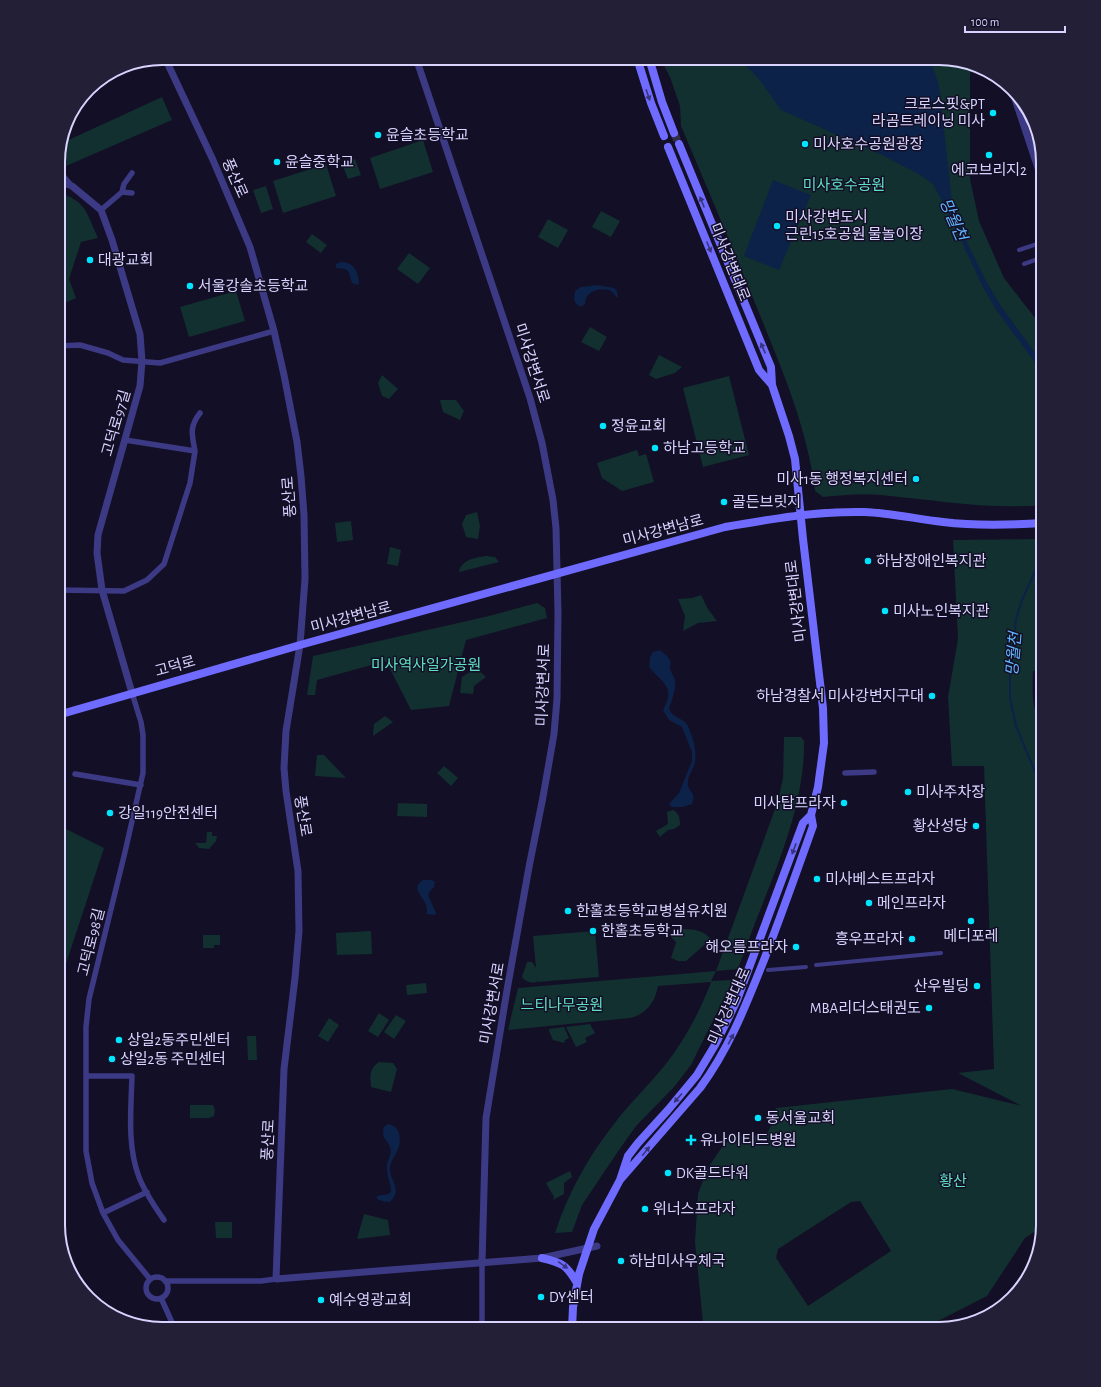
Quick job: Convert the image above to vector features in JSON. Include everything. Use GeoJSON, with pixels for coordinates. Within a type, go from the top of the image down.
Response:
{"type":"FeatureCollection","features":[{"type":"Feature","properties":{"kind":"main road"},"geometry":{"type":"LineString","coordinates":[[639,65],[651,103],[664,136]]}},
{"type":"Feature","properties":{"kind":"main road"},"geometry":{"type":"LineString","coordinates":[[651,65],[662,102],[674,133]]}},
{"type":"Feature","properties":{"kind":"main road","name":"미사강변대로"},"geometry":{"type":"LineString","coordinates":[[572,1322],[573,1307],[581,1264],[594,1229],[620,1180],[628,1156],[692,1081],[715,1045],[737,1000],[803,823],[812,815],[818,788],[822,758],[824,728],[823,708],[800,516],[795,459],[772,385],[771,367],[678,144]]}},
{"type":"Feature","properties":{"kind":"main road","name":"미사강변대로"},"geometry":{"type":"LineString","coordinates":[[668,146],[759,370],[772,385]]}},
{"type":"Feature","properties":{"kind":"main road","name":"미사강변남로"},"geometry":{"type":"LineString","coordinates":[[300,645],[725,527],[778,518],[865,512],[943,522],[1036,523]]}},
{"type":"Feature","properties":{"kind":"main road","name":"고덕로"},"geometry":{"type":"LineString","coordinates":[[65,712],[300,645]]}},
{"type":"Feature","properties":{"kind":"main road"},"geometry":{"type":"LineString","coordinates":[[542,1258],[564,1264],[577,1283]]}},
{"type":"Feature","properties":{"kind":"street","name":"풍산로"},"geometry":{"type":"LineString","coordinates":[[168,65],[236,212],[250,247],[274,331],[292,413],[301,476],[304,515],[305,579],[300,645],[284,749],[286,791],[298,871],[299,918],[296,978],[284,1069],[276,1279]]}},
{"type":"Feature","properties":{"kind":"street","name":"미사강변서로"},"geometry":{"type":"LineString","coordinates":[[418,65],[530,398],[542,443],[553,500],[556,528],[558,664],[556,715],[543,797],[507,990],[486,1118],[482,1322]]}},
{"type":"Feature","properties":{"kind":"street"},"geometry":{"type":"LineString","coordinates":[[1017,104],[1036,162]]}},
{"type":"Feature","properties":{"kind":"street"},"geometry":{"type":"LineString","coordinates":[[65,178],[101,210],[122,192],[124,184],[132,173]]}},
{"type":"Feature","properties":{"kind":"street"},"geometry":{"type":"LineString","coordinates":[[65,184],[72,186]]}},
{"type":"Feature","properties":{"kind":"street"},"geometry":{"type":"LineString","coordinates":[[65,186],[72,186]]}},
{"type":"Feature","properties":{"kind":"street"},"geometry":{"type":"LineString","coordinates":[[122,192],[132,193]]}},
{"type":"Feature","properties":{"kind":"street","name":"고덕로97길"},"geometry":{"type":"LineString","coordinates":[[101,210],[114,246],[140,334],[142,361],[140,386],[98,535],[96,553],[102,590],[132,694]]}},
{"type":"Feature","properties":{"kind":"street"},"geometry":{"type":"LineString","coordinates":[[1019,250],[1036,244]]}},
{"type":"Feature","properties":{"kind":"street"},"geometry":{"type":"LineString","coordinates":[[1024,264],[1036,260]]}},
{"type":"Feature","properties":{"kind":"street"},"geometry":{"type":"LineString","coordinates":[[65,346],[80,345],[108,353],[123,360],[160,363],[274,331]]}},
{"type":"Feature","properties":{"kind":"street"},"geometry":{"type":"LineString","coordinates":[[65,590],[124,591],[147,580],[164,564],[190,483],[195,451],[192,434],[194,421],[200,413]]}},
{"type":"Feature","properties":{"kind":"street"},"geometry":{"type":"LineString","coordinates":[[125,440],[195,451]]}},
{"type":"Feature","properties":{"kind":"street","name":"고덕로98길"},"geometry":{"type":"LineString","coordinates":[[132,694],[141,722],[143,735],[141,785],[126,852],[89,999],[86,1027],[86,1151],[92,1183],[103,1213],[118,1240],[150,1279]]}},
{"type":"Feature","properties":{"kind":"street"},"geometry":{"type":"LineString","coordinates":[[845,773],[874,772]]}},
{"type":"Feature","properties":{"kind":"street"},"geometry":{"type":"LineString","coordinates":[[76,774],[141,785]]}},
{"type":"Feature","properties":{"kind":"street"},"geometry":{"type":"LineString","coordinates":[[816,965],[941,954]]}},
{"type":"Feature","properties":{"kind":"street"},"geometry":{"type":"LineString","coordinates":[[768,970],[806,967]]}},
{"type":"Feature","properties":{"kind":"street"},"geometry":{"type":"LineString","coordinates":[[86,1076],[132,1076],[132,1148],[135,1163],[139,1178],[146,1192],[164,1220]]}},
{"type":"Feature","properties":{"kind":"street"},"geometry":{"type":"LineString","coordinates":[[103,1213],[146,1192]]}},
{"type":"Feature","properties":{"kind":"street"},"geometry":{"type":"LineString","coordinates":[[165,1280],[168,1290],[161,1298],[155,1298],[147,1293],[146,1286],[150,1279],[159,1277],[165,1280],[276,1279],[542,1258],[597,1246]]}},
{"type":"Feature","properties":{"kind":"street"},"geometry":{"type":"LineString","coordinates":[[161,1298],[172,1322]]}},
{"type":"Feature","properties":{"kind":"green space","name":"미사호수공원"},"geometry":{"type":"Polygon","coordinates":[[[664,65],[945,65],[973,71],[970,72],[970,179],[979,221],[1004,278],[1036,319],[1036,505],[1002,506],[962,504],[874,494],[852,494],[823,497],[815,491],[806,442],[791,396],[774,349],[681,126],[680,106],[670,77],[664,65]]]}},
{"type":"Feature","properties":{"kind":"green space"},"geometry":{"type":"Polygon","coordinates":[[[162,97],[172,120],[66,166],[65,156],[67,141],[162,97]]]}},
{"type":"Feature","properties":{"kind":"green space"},"geometry":{"type":"Polygon","coordinates":[[[423,140],[433,172],[380,189],[370,158],[423,140]]]}},
{"type":"Feature","properties":{"kind":"green space"},"geometry":{"type":"Polygon","coordinates":[[[355,159],[361,175],[348,179],[342,164],[355,159]]]}},
{"type":"Feature","properties":{"kind":"green space"},"geometry":{"type":"Polygon","coordinates":[[[326,164],[336,196],[283,213],[273,181],[326,164]]]}},
{"type":"Feature","properties":{"kind":"green space"},"geometry":{"type":"Polygon","coordinates":[[[266,186],[273,209],[261,213],[253,190],[266,186]]]}},
{"type":"Feature","properties":{"kind":"green space"},"geometry":{"type":"Polygon","coordinates":[[[65,195],[75,200],[84,209],[98,238],[81,242],[69,279],[76,298],[65,303],[65,195]]]}},
{"type":"Feature","properties":{"kind":"green space"},"geometry":{"type":"Polygon","coordinates":[[[601,211],[620,221],[611,237],[592,227],[601,211]]]}},
{"type":"Feature","properties":{"kind":"green space"},"geometry":{"type":"Polygon","coordinates":[[[548,219],[568,230],[558,248],[538,237],[548,219]]]}},
{"type":"Feature","properties":{"kind":"green space"},"geometry":{"type":"Polygon","coordinates":[[[312,234],[327,245],[321,253],[306,242],[312,234]]]}},
{"type":"Feature","properties":{"kind":"green space"},"geometry":{"type":"Polygon","coordinates":[[[409,253],[430,268],[418,284],[397,269],[409,253]]]}},
{"type":"Feature","properties":{"kind":"green space"},"geometry":{"type":"Polygon","coordinates":[[[236,291],[245,321],[189,337],[180,307],[236,291]]]}},
{"type":"Feature","properties":{"kind":"green space"},"geometry":{"type":"Polygon","coordinates":[[[590,327],[607,337],[599,351],[581,342],[590,327]]]}},
{"type":"Feature","properties":{"kind":"green space"},"geometry":{"type":"Polygon","coordinates":[[[659,355],[682,367],[675,373],[656,379],[649,375],[659,355]]]}},
{"type":"Feature","properties":{"kind":"green space"},"geometry":{"type":"Polygon","coordinates":[[[382,375],[398,389],[389,399],[382,396],[378,383],[382,375]]]}},
{"type":"Feature","properties":{"kind":"green space"},"geometry":{"type":"Polygon","coordinates":[[[729,376],[749,455],[703,467],[683,388],[729,376]]]}},
{"type":"Feature","properties":{"kind":"green space"},"geometry":{"type":"Polygon","coordinates":[[[440,400],[456,400],[464,411],[460,420],[443,412],[440,400]]]}},
{"type":"Feature","properties":{"kind":"green space"},"geometry":{"type":"Polygon","coordinates":[[[637,450],[639,456],[646,454],[654,482],[622,491],[602,478],[597,463],[637,450]]]}},
{"type":"Feature","properties":{"kind":"green space"},"geometry":{"type":"Polygon","coordinates":[[[477,512],[480,526],[478,539],[466,537],[462,524],[466,515],[477,512]]]}},
{"type":"Feature","properties":{"kind":"green space"},"geometry":{"type":"Polygon","coordinates":[[[351,521],[353,540],[337,542],[335,523],[351,521]]]}},
{"type":"Feature","properties":{"kind":"green space","name":"황산"},"geometry":{"type":"Polygon","coordinates":[[[1036,539],[1036,671],[1033,671],[1034,702],[1036,712],[1036,1231],[1025,1238],[987,1296],[937,1322],[703,1322],[695,1242],[698,1194],[707,1169],[720,1150],[733,1135],[751,1136],[768,1132],[773,1122],[776,1108],[952,1089],[1022,1106],[958,1073],[994,1069],[984,766],[952,766],[948,697],[958,639],[953,540],[1036,539]],[[860,1201],[851,1202],[778,1249],[776,1258],[808,1306],[891,1251],[860,1201]]]}},
{"type":"Feature","properties":{"kind":"green space"},"geometry":{"type":"Polygon","coordinates":[[[390,547],[401,550],[398,566],[387,564],[390,547]]]}},
{"type":"Feature","properties":{"kind":"green space"},"geometry":{"type":"Polygon","coordinates":[[[486,556],[495,557],[499,562],[459,572],[463,564],[466,562],[474,558],[486,556]]]}},
{"type":"Feature","properties":{"kind":"green space"},"geometry":{"type":"Polygon","coordinates":[[[701,595],[708,609],[717,621],[698,623],[683,631],[685,616],[678,599],[692,598],[701,595]]]}},
{"type":"Feature","properties":{"kind":"green space","name":"미사역사일가공원"},"geometry":{"type":"Polygon","coordinates":[[[537,603],[545,608],[547,618],[466,640],[449,706],[411,710],[386,661],[317,680],[315,695],[307,695],[313,656],[489,616],[537,603]]]}},
{"type":"Feature","properties":{"kind":"green space"},"geometry":{"type":"Polygon","coordinates":[[[476,668],[486,677],[474,686],[473,694],[460,693],[462,677],[476,668]]]}},
{"type":"Feature","properties":{"kind":"green space"},"geometry":{"type":"Polygon","coordinates":[[[385,716],[393,722],[373,736],[374,724],[385,716]]]}},
{"type":"Feature","properties":{"kind":"green space"},"geometry":{"type":"Polygon","coordinates":[[[784,737],[801,737],[804,741],[801,782],[797,803],[778,864],[738,969],[716,971],[778,801],[783,778],[784,737]]]}},
{"type":"Feature","properties":{"kind":"green space"},"geometry":{"type":"Polygon","coordinates":[[[317,755],[324,755],[346,778],[315,776],[317,755]]]}},
{"type":"Feature","properties":{"kind":"green space"},"geometry":{"type":"Polygon","coordinates":[[[444,766],[458,778],[451,786],[437,773],[444,766]]]}},
{"type":"Feature","properties":{"kind":"green space"},"geometry":{"type":"Polygon","coordinates":[[[398,803],[427,804],[427,817],[397,816],[398,803]]]}},
{"type":"Feature","properties":{"kind":"green space"},"geometry":{"type":"Polygon","coordinates":[[[673,810],[679,816],[680,825],[674,829],[668,830],[660,837],[656,831],[668,824],[667,812],[673,810]]]}},
{"type":"Feature","properties":{"kind":"green space"},"geometry":{"type":"Polygon","coordinates":[[[65,828],[104,848],[65,967],[65,828]]]}},
{"type":"Feature","properties":{"kind":"green space"},"geometry":{"type":"Polygon","coordinates":[[[207,832],[212,832],[212,836],[217,836],[216,841],[209,849],[199,848],[195,843],[206,843],[207,832]]]}},
{"type":"Feature","properties":{"kind":"green space"},"geometry":{"type":"Polygon","coordinates":[[[679,929],[700,931],[711,939],[686,961],[678,961],[671,958],[676,942],[671,937],[672,932],[679,929]]]}},
{"type":"Feature","properties":{"kind":"green space"},"geometry":{"type":"Polygon","coordinates":[[[371,931],[372,954],[337,955],[336,933],[371,931]]]}},
{"type":"Feature","properties":{"kind":"green space"},"geometry":{"type":"Polygon","coordinates":[[[595,931],[599,977],[537,981],[534,983],[530,982],[522,977],[527,962],[532,962],[536,968],[533,936],[595,931]]]}},
{"type":"Feature","properties":{"kind":"green space"},"geometry":{"type":"Polygon","coordinates":[[[203,935],[220,935],[220,945],[214,945],[214,948],[203,948],[203,935]]]}},
{"type":"Feature","properties":{"kind":"green space","name":"느티나무공원"},"geometry":{"type":"Polygon","coordinates":[[[716,971],[711,981],[733,980],[691,1065],[674,1087],[636,1126],[582,1205],[572,1232],[555,1233],[566,1204],[587,1162],[619,1117],[676,1051],[701,1006],[711,982],[658,986],[655,997],[646,1010],[641,1014],[630,1018],[508,1030],[518,988],[716,971]]]}},
{"type":"Feature","properties":{"kind":"green space"},"geometry":{"type":"Polygon","coordinates":[[[426,983],[427,993],[407,995],[406,985],[426,983]]]}},
{"type":"Feature","properties":{"kind":"green space"},"geometry":{"type":"Polygon","coordinates":[[[379,1013],[389,1020],[378,1037],[368,1031],[379,1013]]]}},
{"type":"Feature","properties":{"kind":"green space"},"geometry":{"type":"Polygon","coordinates":[[[396,1015],[406,1021],[394,1039],[384,1032],[396,1015]]]}},
{"type":"Feature","properties":{"kind":"green space"},"geometry":{"type":"Polygon","coordinates":[[[329,1018],[339,1025],[328,1042],[318,1036],[329,1018]]]}},
{"type":"Feature","properties":{"kind":"green space"},"geometry":{"type":"Polygon","coordinates":[[[590,1024],[595,1033],[585,1038],[587,1042],[576,1047],[566,1027],[590,1024]]]}},
{"type":"Feature","properties":{"kind":"green space"},"geometry":{"type":"Polygon","coordinates":[[[564,1027],[569,1038],[565,1040],[564,1043],[553,1040],[549,1029],[564,1027]]]}},
{"type":"Feature","properties":{"kind":"green space"},"geometry":{"type":"Polygon","coordinates":[[[247,1036],[256,1036],[257,1060],[248,1060],[247,1036]]]}},
{"type":"Feature","properties":{"kind":"green space"},"geometry":{"type":"Polygon","coordinates":[[[379,1062],[393,1063],[397,1069],[391,1092],[371,1087],[371,1073],[373,1067],[379,1062]]]}},
{"type":"Feature","properties":{"kind":"green space"},"geometry":{"type":"Polygon","coordinates":[[[190,1105],[213,1105],[215,1110],[214,1116],[209,1118],[190,1118],[190,1105]]]}},
{"type":"Feature","properties":{"kind":"green space"},"geometry":{"type":"Polygon","coordinates":[[[570,1171],[572,1177],[564,1183],[564,1194],[553,1200],[554,1197],[546,1183],[570,1171]]]}},
{"type":"Feature","properties":{"kind":"green space"},"geometry":{"type":"Polygon","coordinates":[[[364,1214],[388,1220],[390,1235],[357,1239],[364,1214]]]}},
{"type":"Feature","properties":{"kind":"green space"},"geometry":{"type":"Polygon","coordinates":[[[215,1222],[232,1222],[232,1238],[216,1238],[215,1222]]]}},
{"type":"Feature","properties":{"kind":"water"},"geometry":{"type":"Polygon","coordinates":[[[745,65],[931,65],[938,82],[941,101],[952,203],[964,236],[987,283],[1001,306],[1036,354],[1036,366],[1034,361],[997,311],[982,285],[944,204],[932,183],[915,172],[882,155],[781,110],[759,79],[745,65]]]}},
{"type":"Feature","properties":{"kind":"water","name":"미사강변도시 근린15호공원 물놀이장"},"geometry":{"type":"Polygon","coordinates":[[[773,180],[811,195],[779,270],[744,256],[773,180]]]}},
{"type":"Feature","properties":{"kind":"water"},"geometry":{"type":"Polygon","coordinates":[[[341,262],[352,265],[356,271],[359,283],[358,285],[352,283],[347,270],[336,268],[336,264],[341,262]]]}},
{"type":"Feature","properties":{"kind":"water"},"geometry":{"type":"Polygon","coordinates":[[[598,285],[614,288],[617,291],[618,298],[613,292],[601,289],[593,291],[587,296],[585,304],[581,307],[576,304],[574,299],[575,291],[581,287],[598,285]]]}},
{"type":"Feature","properties":{"kind":"water"},"geometry":{"type":"Polygon","coordinates":[[[660,650],[671,662],[670,669],[675,680],[674,691],[669,708],[670,711],[686,723],[695,747],[695,763],[688,780],[689,787],[693,795],[693,800],[692,804],[683,807],[672,807],[669,804],[679,793],[692,761],[692,752],[682,727],[669,720],[663,710],[667,702],[668,690],[663,682],[649,667],[650,657],[653,652],[660,650]]]}},
{"type":"Feature","properties":{"kind":"water"},"geometry":{"type":"Polygon","coordinates":[[[423,880],[432,880],[435,882],[434,887],[428,895],[436,913],[435,915],[427,914],[426,905],[418,892],[417,889],[419,883],[423,880]]]}},
{"type":"Feature","properties":{"kind":"water"},"geometry":{"type":"Polygon","coordinates":[[[388,1124],[395,1127],[400,1137],[398,1149],[390,1167],[396,1192],[390,1202],[377,1199],[377,1196],[389,1194],[391,1191],[387,1164],[391,1149],[383,1134],[384,1127],[388,1124]]]}},
{"type":"Feature","properties":{"kind":"waterway","name":"망월천"},"geometry":{"type":"LineString","coordinates":[[1036,570],[1022,600],[1016,619],[1010,677],[1010,698],[1016,726],[1036,774]]}},
{"type":"Feature","properties":{"kind":"tunnel"},"geometry":{"type":"LineString","coordinates":[[674,133],[679,144]]}},
{"type":"Feature","properties":{"kind":"place","name":"크로스핏&PT 라곰트레이닝 미사"},"geometry":{"type":"Point","coordinates":[993,113]}},
{"type":"Feature","properties":{"kind":"place","name":"윤슬초등학교"},"geometry":{"type":"Point","coordinates":[378,135]}},
{"type":"Feature","properties":{"kind":"place","name":"미사호수공원광장"},"geometry":{"type":"Point","coordinates":[805,144]}},
{"type":"Feature","properties":{"kind":"place","name":"에코브리지2"},"geometry":{"type":"Point","coordinates":[989,155]}},
{"type":"Feature","properties":{"kind":"place","name":"윤슬중학교"},"geometry":{"type":"Point","coordinates":[277,162]}},
{"type":"Feature","properties":{"kind":"place","name":"미사강변도시 근린15호공원 물놀이장"},"geometry":{"type":"Point","coordinates":[777,226]}},
{"type":"Feature","properties":{"kind":"place","name":"대광교회"},"geometry":{"type":"Point","coordinates":[90,260]}},
{"type":"Feature","properties":{"kind":"place","name":"서울강솔초등학교"},"geometry":{"type":"Point","coordinates":[190,286]}},
{"type":"Feature","properties":{"kind":"place","name":"정윤교회"},"geometry":{"type":"Point","coordinates":[603,426]}},
{"type":"Feature","properties":{"kind":"place","name":"하남고등학교"},"geometry":{"type":"Point","coordinates":[655,448]}},
{"type":"Feature","properties":{"kind":"place","name":"미사1동 행정복지센터"},"geometry":{"type":"Point","coordinates":[916,479]}},
{"type":"Feature","properties":{"kind":"place","name":"골든브릿지"},"geometry":{"type":"Point","coordinates":[724,502]}},
{"type":"Feature","properties":{"kind":"place","name":"하남장애인복지관"},"geometry":{"type":"Point","coordinates":[868,561]}},
{"type":"Feature","properties":{"kind":"place","name":"미사노인복지관"},"geometry":{"type":"Point","coordinates":[885,611]}},
{"type":"Feature","properties":{"kind":"place","name":"하남경찰서 미사강변지구대"},"geometry":{"type":"Point","coordinates":[932,696]}},
{"type":"Feature","properties":{"kind":"place","name":"미사주차장"},"geometry":{"type":"Point","coordinates":[908,792]}},
{"type":"Feature","properties":{"kind":"place","name":"미사탑프라자"},"geometry":{"type":"Point","coordinates":[844,803]}},
{"type":"Feature","properties":{"kind":"place","name":"강일119안전센터"},"geometry":{"type":"Point","coordinates":[110,813]}},
{"type":"Feature","properties":{"kind":"place","name":"황산성당"},"geometry":{"type":"Point","coordinates":[976,826]}},
{"type":"Feature","properties":{"kind":"place","name":"미사베스트프라자"},"geometry":{"type":"Point","coordinates":[817,879]}},
{"type":"Feature","properties":{"kind":"place","name":"메인프라자"},"geometry":{"type":"Point","coordinates":[869,903]}},
{"type":"Feature","properties":{"kind":"place","name":"한홀초등학교병설유치원"},"geometry":{"type":"Point","coordinates":[568,911]}},
{"type":"Feature","properties":{"kind":"place","name":"메디포레"},"geometry":{"type":"Point","coordinates":[971,921]}},
{"type":"Feature","properties":{"kind":"place","name":"한홀초등학교"},"geometry":{"type":"Point","coordinates":[593,931]}},
{"type":"Feature","properties":{"kind":"place","name":"흥우프라자"},"geometry":{"type":"Point","coordinates":[912,939]}},
{"type":"Feature","properties":{"kind":"place","name":"해오름프라자"},"geometry":{"type":"Point","coordinates":[796,947]}},
{"type":"Feature","properties":{"kind":"place","name":"산우빌딩"},"geometry":{"type":"Point","coordinates":[977,986]}},
{"type":"Feature","properties":{"kind":"place","name":"MBA리더스태권도"},"geometry":{"type":"Point","coordinates":[929,1008]}},
{"type":"Feature","properties":{"kind":"place","name":"상일2동주민센터"},"geometry":{"type":"Point","coordinates":[119,1040]}},
{"type":"Feature","properties":{"kind":"place","name":"상일2동 주민센터"},"geometry":{"type":"Point","coordinates":[112,1059]}},
{"type":"Feature","properties":{"kind":"place","name":"동서울교회"},"geometry":{"type":"Point","coordinates":[758,1118]}},
{"type":"Feature","properties":{"kind":"place","name":"유나이티드병원"},"geometry":{"type":"Point","coordinates":[691,1140]}},
{"type":"Feature","properties":{"kind":"place","name":"DK골드타워"},"geometry":{"type":"Point","coordinates":[668,1173]}},
{"type":"Feature","properties":{"kind":"place","name":"위너스프라자"},"geometry":{"type":"Point","coordinates":[645,1209]}},
{"type":"Feature","properties":{"kind":"place","name":"하남미사우체국"},"geometry":{"type":"Point","coordinates":[621,1261]}},
{"type":"Feature","properties":{"kind":"place","name":"DY센터"},"geometry":{"type":"Point","coordinates":[541,1297]}},
{"type":"Feature","properties":{"kind":"place","name":"예수영광교회"},"geometry":{"type":"Point","coordinates":[321,1300]}}]}
